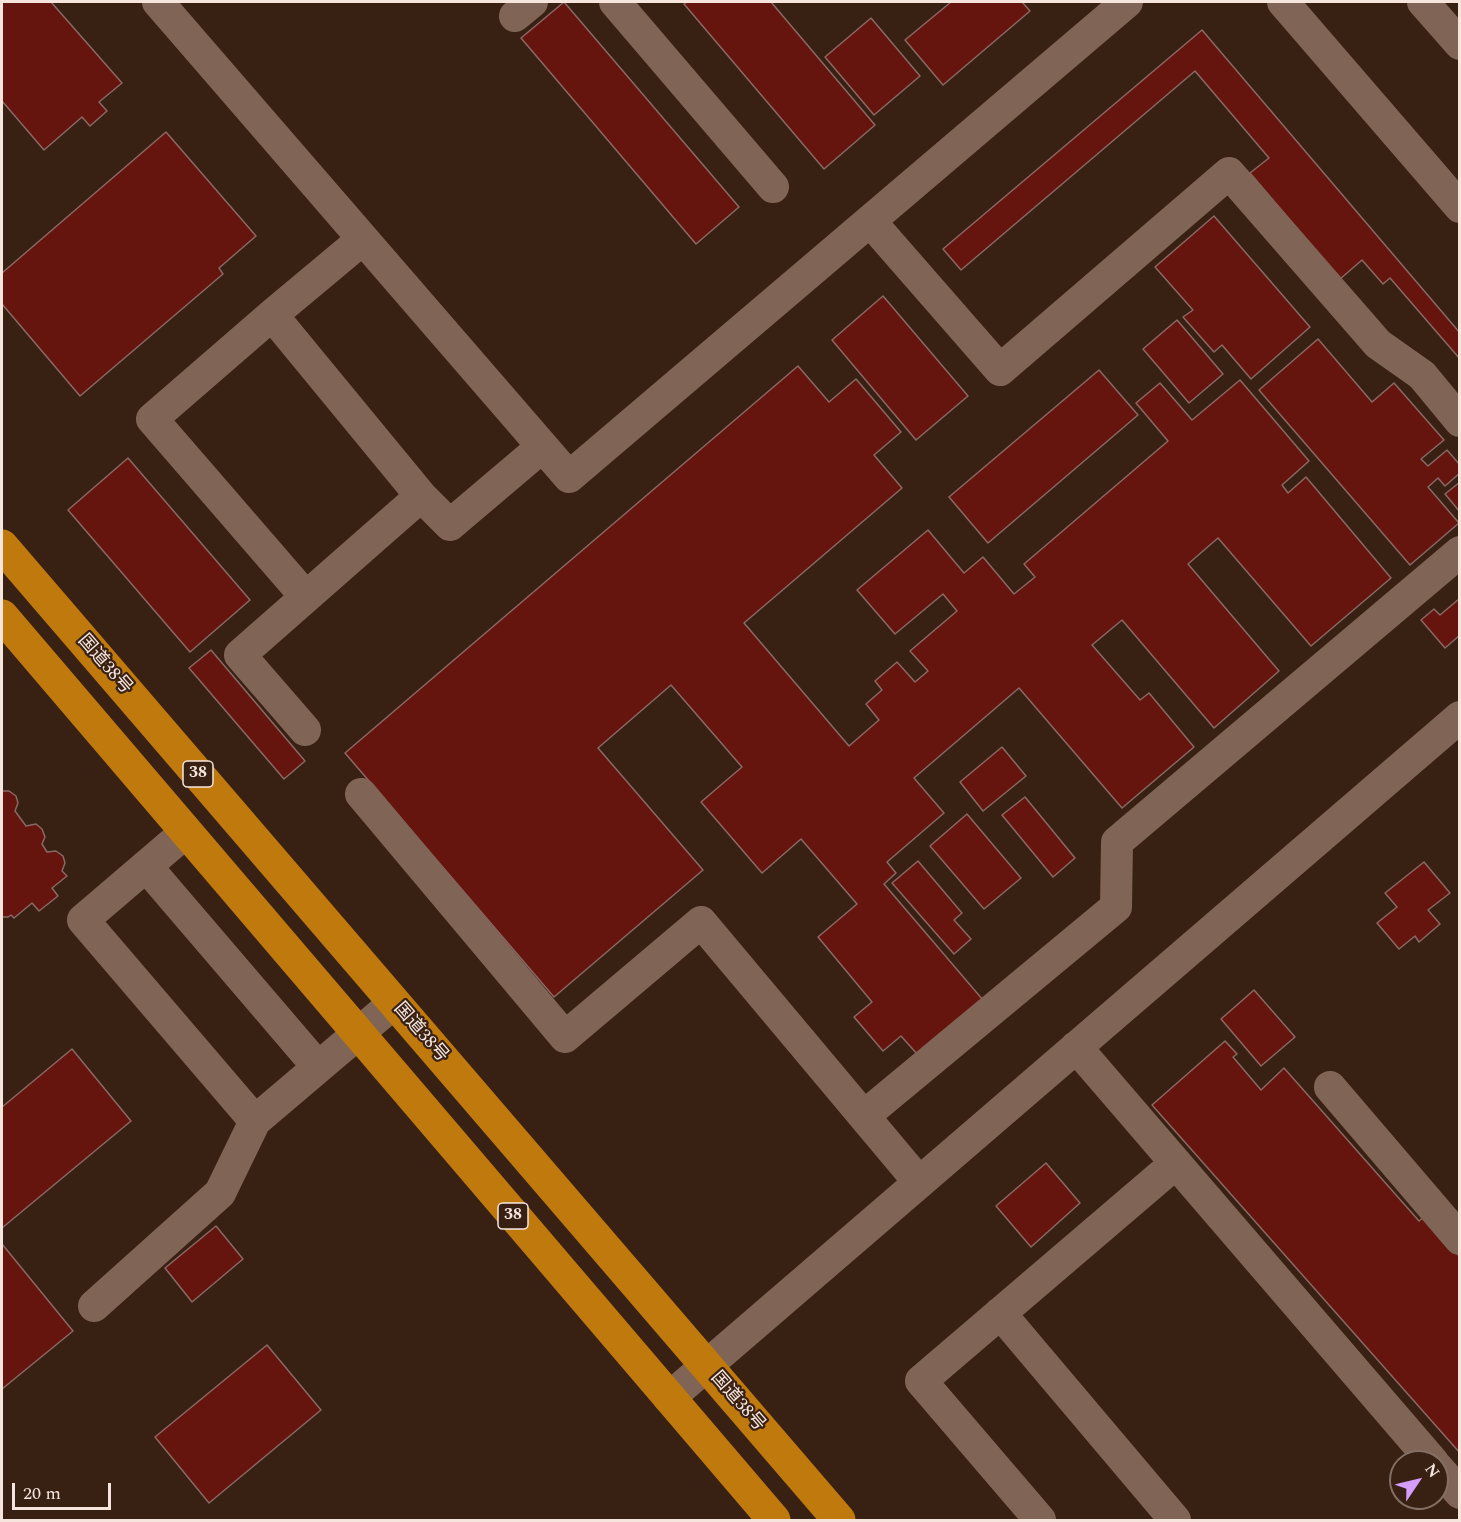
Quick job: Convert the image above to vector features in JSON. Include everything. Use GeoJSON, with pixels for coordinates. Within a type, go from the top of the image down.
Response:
{"type":"FeatureCollection","features":[{"type":"Feature","properties":{"kind":"highway","name":"国道38号"},"geometry":{"type":"LineString","coordinates":[[2,546],[706,1365],[828,1517]]}},
{"type":"Feature","properties":{"kind":"highway","name":"38"},"geometry":{"type":"LineString","coordinates":[[2,616],[774,1521]]}},
{"type":"Feature","properties":{"kind":"street"},"geometry":{"type":"LineString","coordinates":[[158,2],[569,477],[1127,2]]}},
{"type":"Feature","properties":{"kind":"street"},"geometry":{"type":"LineString","coordinates":[[615,2],[773,187]]}},
{"type":"Feature","properties":{"kind":"street"},"geometry":{"type":"LineString","coordinates":[[1283,2],[1460,207]]}},
{"type":"Feature","properties":{"kind":"street"},"geometry":{"type":"LineString","coordinates":[[1423,2],[1460,44]]}},
{"type":"Feature","properties":{"kind":"street"},"geometry":{"type":"LineString","coordinates":[[870,221],[1000,370],[1229,174],[1378,344],[1422,375],[1460,421]]}},
{"type":"Feature","properties":{"kind":"street"},"geometry":{"type":"LineString","coordinates":[[306,597],[152,419],[363,239]]}},
{"type":"Feature","properties":{"kind":"street"},"geometry":{"type":"LineString","coordinates":[[272,315],[421,496],[450,525],[542,447]]}},
{"type":"Feature","properties":{"kind":"street"},"geometry":{"type":"LineString","coordinates":[[305,730],[240,655],[421,496]]}},
{"type":"Feature","properties":{"kind":"street"},"geometry":{"type":"LineString","coordinates":[[864,1116],[1116,907],[1117,842],[1460,552]]}},
{"type":"Feature","properties":{"kind":"street"},"geometry":{"type":"LineString","coordinates":[[669,1398],[1460,717]]}},
{"type":"Feature","properties":{"kind":"street"},"geometry":{"type":"LineString","coordinates":[[361,794],[565,1037],[701,922],[919,1182]]}},
{"type":"Feature","properties":{"kind":"street"},"geometry":{"type":"LineString","coordinates":[[186,832],[83,920],[255,1121]]}},
{"type":"Feature","properties":{"kind":"street"},"geometry":{"type":"LineString","coordinates":[[146,866],[318,1067]]}},
{"type":"Feature","properties":{"kind":"street"},"geometry":{"type":"LineString","coordinates":[[94,1306],[220,1193],[255,1121],[394,1003]]}},
{"type":"Feature","properties":{"kind":"street"},"geometry":{"type":"LineString","coordinates":[[1076,1047],[1423,1450]]}},
{"type":"Feature","properties":{"kind":"street"},"geometry":{"type":"LineString","coordinates":[[1330,1087],[1460,1239]]}},
{"type":"Feature","properties":{"kind":"street"},"geometry":{"type":"LineString","coordinates":[[1040,1521],[921,1381],[1176,1163]]}},
{"type":"Feature","properties":{"kind":"street"},"geometry":{"type":"LineString","coordinates":[[1000,1313],[1175,1521]]}},
{"type":"Feature","properties":{"kind":"street"},"geometry":{"type":"LineString","coordinates":[[1449,1481],[1460,1493]]}},
{"type":"Feature","properties":{"kind":"building"},"geometry":{"type":"Polygon","coordinates":[[[2,2],[51,2],[122,83],[99,102],[107,111],[90,126],[82,117],[44,150],[2,101],[2,2]]]}},
{"type":"Feature","properties":{"kind":"building"},"geometry":{"type":"Polygon","coordinates":[[[564,2],[739,207],[696,244],[521,38],[564,2]]]}},
{"type":"Feature","properties":{"kind":"building"},"geometry":{"type":"Polygon","coordinates":[[[687,2],[771,2],[875,125],[824,169],[684,4],[687,2]]]}},
{"type":"Feature","properties":{"kind":"building"},"geometry":{"type":"Polygon","coordinates":[[[951,2],[1022,2],[1030,11],[943,85],[905,40],[951,2]]]}},
{"type":"Feature","properties":{"kind":"building"},"geometry":{"type":"Polygon","coordinates":[[[871,18],[920,76],[874,115],[825,57],[871,18]]]}},
{"type":"Feature","properties":{"kind":"building"},"geometry":{"type":"Polygon","coordinates":[[[1202,30],[1460,333],[1460,359],[1390,278],[1383,284],[1362,260],[1340,279],[1250,173],[1269,158],[1195,71],[961,270],[943,249],[1202,30]]]}},
{"type":"Feature","properties":{"kind":"building"},"geometry":{"type":"Polygon","coordinates":[[[166,132],[256,236],[219,268],[223,274],[80,396],[2,304],[2,273],[166,132]]]}},
{"type":"Feature","properties":{"kind":"building"},"geometry":{"type":"Polygon","coordinates":[[[1214,216],[1310,327],[1251,379],[1222,345],[1214,352],[1183,317],[1193,310],[1155,267],[1214,216]]]}},
{"type":"Feature","properties":{"kind":"building"},"geometry":{"type":"Polygon","coordinates":[[[883,296],[968,396],[916,440],[832,340],[883,296]]]}},
{"type":"Feature","properties":{"kind":"building"},"geometry":{"type":"Polygon","coordinates":[[[1177,320],[1223,374],[1189,403],[1143,349],[1177,320]]]}},
{"type":"Feature","properties":{"kind":"building"},"geometry":{"type":"Polygon","coordinates":[[[1318,339],[1372,402],[1394,383],[1444,440],[1421,459],[1428,466],[1447,450],[1460,465],[1460,473],[1445,486],[1438,478],[1428,487],[1459,523],[1410,565],[1259,390],[1318,339]]]}},
{"type":"Feature","properties":{"kind":"building"},"geometry":{"type":"Polygon","coordinates":[[[798,366],[829,402],[856,379],[901,432],[874,455],[902,488],[744,623],[849,746],[879,720],[866,704],[882,690],[875,681],[897,662],[915,682],[928,671],[910,651],[957,611],[943,594],[895,634],[857,590],[928,530],[964,573],[983,557],[1014,594],[1035,577],[1024,564],[1168,441],[1136,403],[1160,383],[1192,420],[1240,380],[1309,461],[1282,485],[1288,493],[1306,477],[1391,578],[1311,646],[1218,538],[1188,564],[1279,671],[1214,728],[1122,620],[1092,645],[1140,700],[1149,693],[1194,747],[1122,808],[1019,688],[914,778],[944,813],[887,862],[896,873],[884,884],[983,1000],[918,1055],[901,1036],[883,1051],[854,1017],[872,1002],[818,937],[857,904],[801,839],[762,873],[701,802],[742,767],[671,685],[598,748],[703,870],[554,997],[345,753],[798,366]]]}},
{"type":"Feature","properties":{"kind":"building"},"geometry":{"type":"Polygon","coordinates":[[[1099,370],[1138,415],[988,543],[949,497],[1099,370]]]}},
{"type":"Feature","properties":{"kind":"building"},"geometry":{"type":"Polygon","coordinates":[[[128,458],[250,600],[190,652],[68,510],[128,458]]]}},
{"type":"Feature","properties":{"kind":"building"},"geometry":{"type":"Polygon","coordinates":[[[1460,482],[1460,512],[1445,494],[1460,482]]]}},
{"type":"Feature","properties":{"kind":"building"},"geometry":{"type":"Polygon","coordinates":[[[1459,599],[1460,635],[1445,648],[1421,620],[1434,609],[1440,615],[1459,599]]]}},
{"type":"Feature","properties":{"kind":"building"},"geometry":{"type":"Polygon","coordinates":[[[211,650],[305,761],[284,779],[189,668],[211,650]]]}},
{"type":"Feature","properties":{"kind":"building"},"geometry":{"type":"Polygon","coordinates":[[[1002,747],[1026,776],[983,811],[960,782],[1002,747]]]}},
{"type":"Feature","properties":{"kind":"building"},"geometry":{"type":"Polygon","coordinates":[[[2,791],[9,791],[16,796],[18,803],[15,811],[26,826],[36,824],[42,829],[45,837],[42,844],[47,852],[56,851],[63,856],[65,863],[62,871],[67,876],[52,888],[58,896],[39,911],[32,903],[14,918],[11,915],[2,917],[2,791]]]}},
{"type":"Feature","properties":{"kind":"building"},"geometry":{"type":"Polygon","coordinates":[[[1025,797],[1075,858],[1053,877],[1002,815],[1025,797]]]}},
{"type":"Feature","properties":{"kind":"building"},"geometry":{"type":"Polygon","coordinates":[[[967,814],[1021,878],[984,909],[930,846],[967,814]]]}},
{"type":"Feature","properties":{"kind":"building"},"geometry":{"type":"Polygon","coordinates":[[[918,861],[962,913],[954,920],[971,939],[954,954],[892,883],[918,861]]]}},
{"type":"Feature","properties":{"kind":"building"},"geometry":{"type":"Polygon","coordinates":[[[1424,862],[1450,893],[1428,910],[1440,924],[1419,942],[1415,936],[1399,949],[1377,923],[1397,907],[1385,893],[1424,862]]]}},
{"type":"Feature","properties":{"kind":"building"},"geometry":{"type":"Polygon","coordinates":[[[1254,990],[1295,1037],[1261,1066],[1221,1019],[1254,990]]]}},
{"type":"Feature","properties":{"kind":"building"},"geometry":{"type":"Polygon","coordinates":[[[1225,1041],[1237,1054],[1233,1057],[1261,1090],[1284,1068],[1419,1221],[1424,1217],[1460,1257],[1460,1453],[1152,1105],[1225,1041]]]}},
{"type":"Feature","properties":{"kind":"building"},"geometry":{"type":"Polygon","coordinates":[[[72,1049],[131,1121],[2,1228],[2,1107],[72,1049]]]}},
{"type":"Feature","properties":{"kind":"building"},"geometry":{"type":"Polygon","coordinates":[[[1046,1163],[1080,1203],[1031,1247],[996,1206],[1046,1163]]]}},
{"type":"Feature","properties":{"kind":"building"},"geometry":{"type":"Polygon","coordinates":[[[216,1226],[243,1259],[192,1302],[165,1268],[216,1226]]]}},
{"type":"Feature","properties":{"kind":"building"},"geometry":{"type":"Polygon","coordinates":[[[2,1244],[73,1331],[2,1389],[2,1244]]]}},
{"type":"Feature","properties":{"kind":"building"},"geometry":{"type":"Polygon","coordinates":[[[267,1345],[321,1410],[209,1503],[155,1437],[267,1345]]]}}]}
